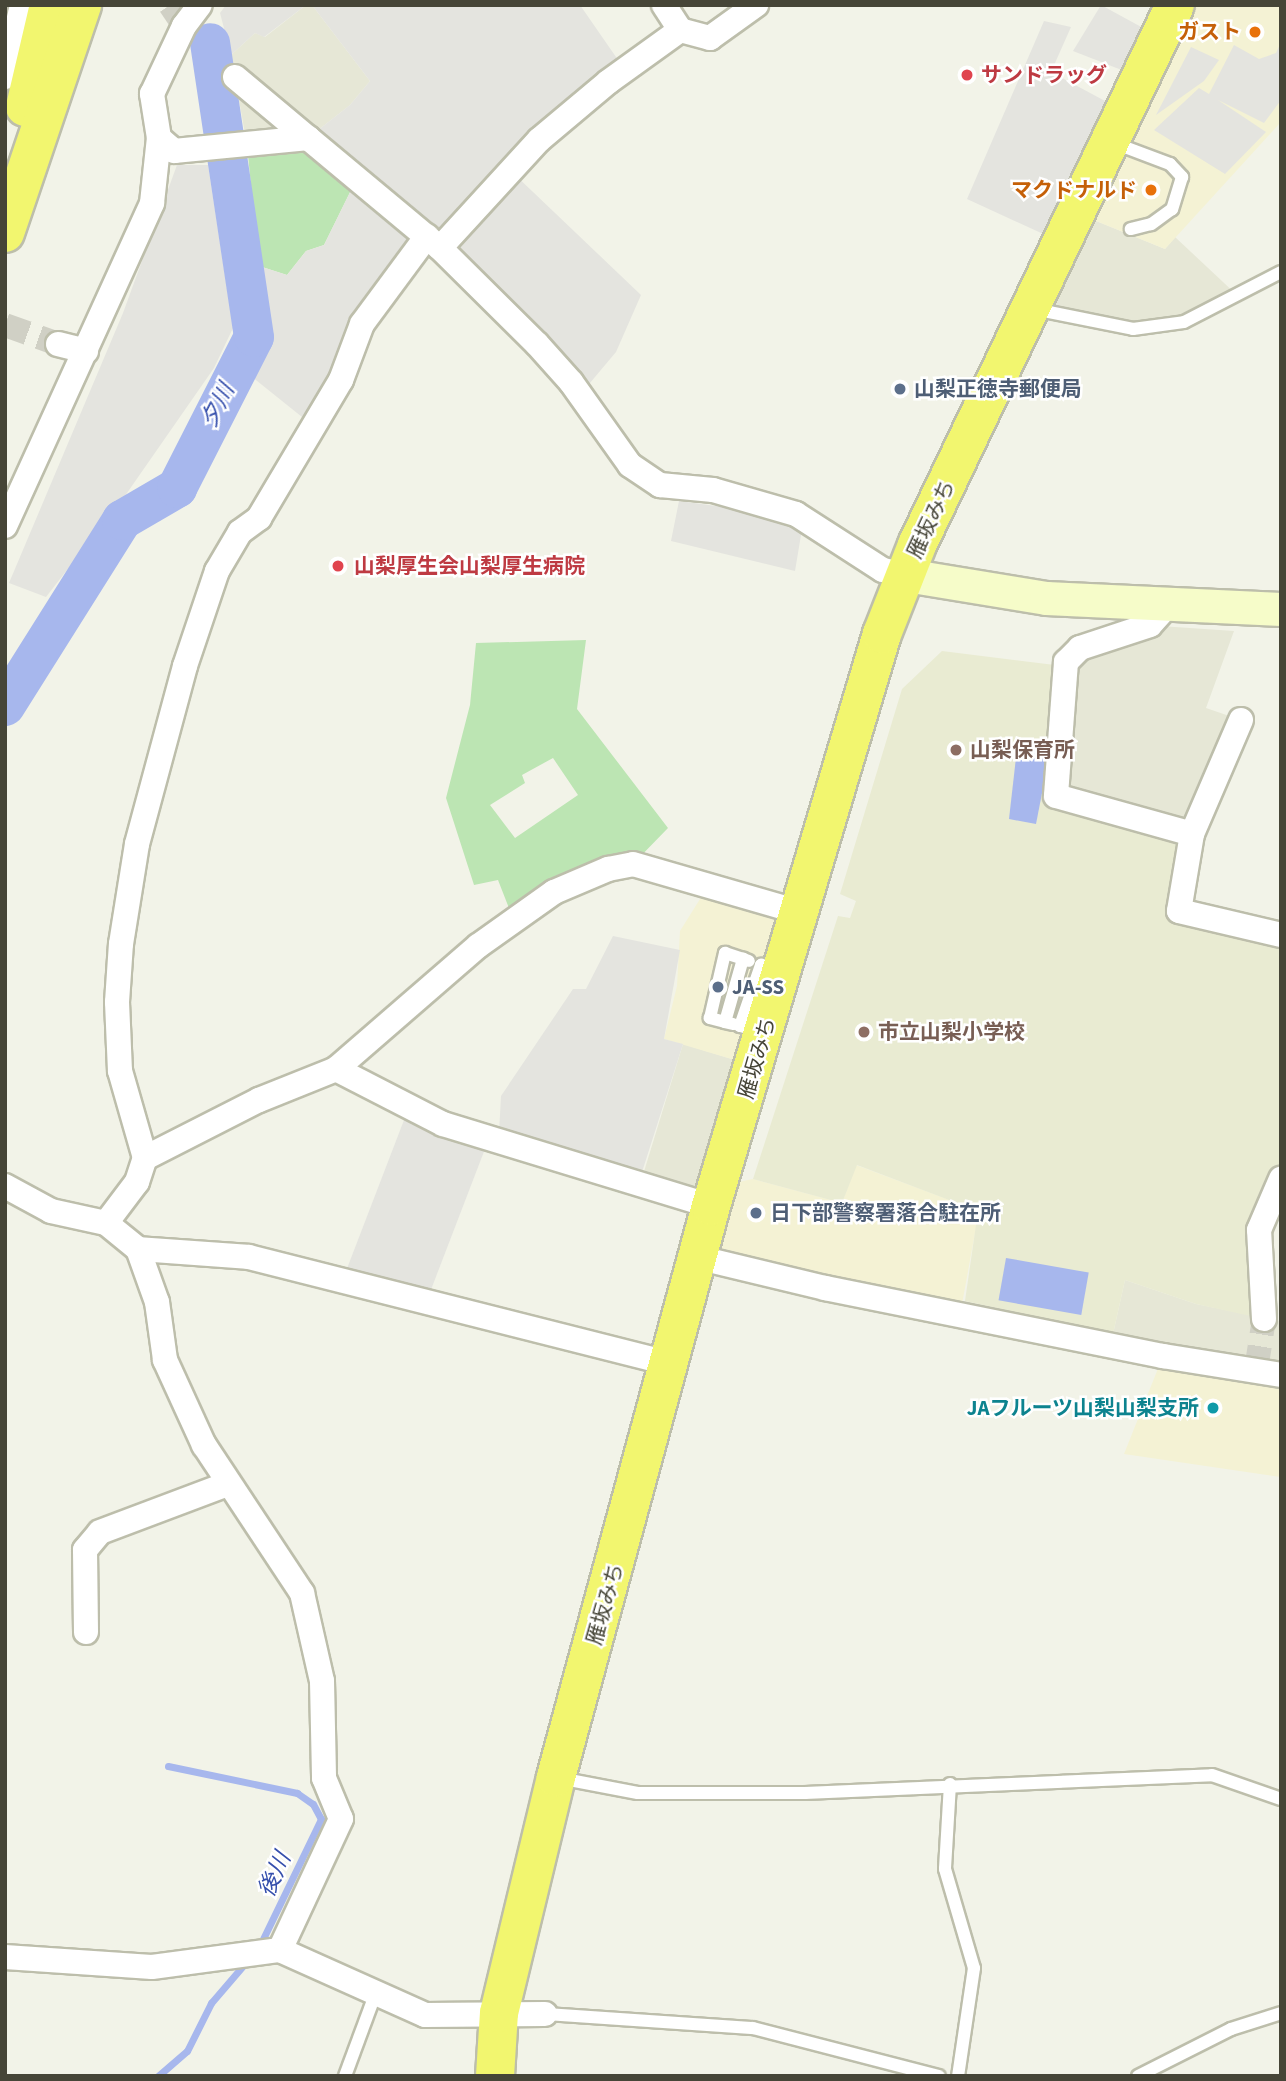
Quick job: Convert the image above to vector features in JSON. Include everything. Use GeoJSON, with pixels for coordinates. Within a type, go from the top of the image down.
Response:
{"type":"FeatureCollection","features":[{"type":"Feature","properties":{"kind":"highway"},"geometry":{"type":"LineString","coordinates":[[5,233],[49,5]]}},
{"type":"Feature","properties":{"kind":"highway"},"geometry":{"type":"LineString","coordinates":[[13,186],[82,5]]}},
{"type":"Feature","properties":{"kind":"highway"},"geometry":{"type":"LineString","coordinates":[[13,186],[99,5]]}},
{"type":"Feature","properties":{"kind":"highway","name":"雁坂みち"},"geometry":{"type":"LineString","coordinates":[[495,2076],[499,2013],[555,1777],[700,1258],[752,1029],[772,968],[799,912],[864,690],[906,575],[1175,5]]}},
{"type":"Feature","properties":{"kind":"street"},"geometry":{"type":"LineString","coordinates":[[5,77],[22,5]]}},
{"type":"Feature","properties":{"kind":"street"},"geometry":{"type":"LineString","coordinates":[[5,526],[152,203],[159,138],[152,94],[184,26],[200,5]]}},
{"type":"Feature","properties":{"kind":"street"},"geometry":{"type":"LineString","coordinates":[[664,5],[680,30],[710,38],[756,5]]}},
{"type":"Feature","properties":{"kind":"street"},"geometry":{"type":"LineString","coordinates":[[106,1223],[137,1182],[145,1158],[120,1072],[117,1002],[121,944],[137,844],[185,666],[217,571],[240,532],[259,518],[341,380],[362,324],[433,242],[539,140],[680,30]]}},
{"type":"Feature","properties":{"kind":"street"},"geometry":{"type":"LineString","coordinates":[[235,77],[433,242],[571,382],[629,465],[660,485],[713,490],[796,514],[883,570],[906,575],[1046,598],[1281,609]]}},
{"type":"Feature","properties":{"kind":"street"},"geometry":{"type":"LineString","coordinates":[[159,138],[174,151],[308,138]]}},
{"type":"Feature","properties":{"kind":"street"},"geometry":{"type":"LineString","coordinates":[[58,344],[86,351]]}},
{"type":"Feature","properties":{"kind":"street"},"geometry":{"type":"LineString","coordinates":[[1169,604],[1150,625],[1080,648],[1066,662],[1056,796],[1192,834]]}},
{"type":"Feature","properties":{"kind":"street"},"geometry":{"type":"LineString","coordinates":[[1241,720],[1192,834],[1179,911],[1281,934]]}},
{"type":"Feature","properties":{"kind":"street"},"geometry":{"type":"LineString","coordinates":[[145,1158],[259,1100],[336,1069],[478,946],[554,892],[608,869],[632,864],[799,912]]}},
{"type":"Feature","properties":{"kind":"street"},"geometry":{"type":"LineString","coordinates":[[336,1069],[443,1124],[711,1206]]}},
{"type":"Feature","properties":{"kind":"street"},"geometry":{"type":"LineString","coordinates":[[1264,1319],[1259,1230],[1281,1179]]}},
{"type":"Feature","properties":{"kind":"street"},"geometry":{"type":"LineString","coordinates":[[5,1186],[51,1210],[106,1223],[138,1249],[157,1302],[165,1360],[204,1445],[302,1593],[323,1681],[324,1778],[341,1819],[280,1950]]}},
{"type":"Feature","properties":{"kind":"street"},"geometry":{"type":"LineString","coordinates":[[138,1249],[249,1257],[671,1364]]}},
{"type":"Feature","properties":{"kind":"street"},"geometry":{"type":"LineString","coordinates":[[700,1258],[825,1288],[1163,1356],[1281,1375]]}},
{"type":"Feature","properties":{"kind":"street"},"geometry":{"type":"LineString","coordinates":[[86,1632],[85,1550],[100,1532],[228,1484]]}},
{"type":"Feature","properties":{"kind":"street"},"geometry":{"type":"LineString","coordinates":[[5,1957],[152,1967],[280,1950],[425,2015],[545,2014]]}},
{"type":"Feature","properties":{"kind":"lane"},"geometry":{"type":"LineString","coordinates":[[1111,141],[1170,164],[1182,177],[1172,209],[1151,224],[1131,229]]}},
{"type":"Feature","properties":{"kind":"lane"},"geometry":{"type":"LineString","coordinates":[[1030,308],[1133,329],[1184,322],[1281,272]]}},
{"type":"Feature","properties":{"kind":"lane"},"geometry":{"type":"LineString","coordinates":[[752,1029],[710,1018],[725,953],[772,968]]}},
{"type":"Feature","properties":{"kind":"lane"},"geometry":{"type":"LineString","coordinates":[[725,1022],[743,959]]}},
{"type":"Feature","properties":{"kind":"lane"},"geometry":{"type":"LineString","coordinates":[[555,1777],[638,1793],[805,1793],[950,1784],[1212,1775],[1281,1799]]}},
{"type":"Feature","properties":{"kind":"lane"},"geometry":{"type":"LineString","coordinates":[[950,1784],[945,1869],[974,1968],[958,2076]]}},
{"type":"Feature","properties":{"kind":"lane"},"geometry":{"type":"LineString","coordinates":[[345,2076],[376,1992]]}},
{"type":"Feature","properties":{"kind":"lane"},"geometry":{"type":"LineString","coordinates":[[1138,2076],[1231,2029],[1281,2013]]}},
{"type":"Feature","properties":{"kind":"lane"},"geometry":{"type":"LineString","coordinates":[[545,2014],[753,2028],[939,2076]]}},
{"type":"Feature","properties":{"kind":"shaded area"},"geometry":{"type":"Polygon","coordinates":[[[226,5],[306,5],[264,37],[255,33],[231,55],[220,13],[226,5]]]}},
{"type":"Feature","properties":{"kind":"shaded area"},"geometry":{"type":"Polygon","coordinates":[[[306,5],[312,5],[370,81],[350,105],[308,138],[247,145],[231,55],[255,33],[265,37],[306,5]]]}},
{"type":"Feature","properties":{"kind":"shaded area"},"geometry":{"type":"Polygon","coordinates":[[[312,5],[580,5],[625,70],[511,171],[641,295],[616,352],[579,396],[427,237],[312,425],[252,377],[262,334],[259,266],[287,275],[306,251],[324,245],[357,178],[308,138],[350,105],[370,81],[312,5]]]}},
{"type":"Feature","properties":{"kind":"shaded area"},"geometry":{"type":"Polygon","coordinates":[[[1101,5],[1156,35],[1137,76],[1073,51],[1101,5]]]}},
{"type":"Feature","properties":{"kind":"shaded area"},"geometry":{"type":"Polygon","coordinates":[[[1175,5],[1281,5],[1281,122],[1165,249],[1074,212],[1175,5]]]}},
{"type":"Feature","properties":{"kind":"shaded area"},"geometry":{"type":"Polygon","coordinates":[[[1044,21],[1071,27],[1051,72],[1120,109],[1052,238],[967,199],[1044,21]]]}},
{"type":"Feature","properties":{"kind":"shaded area"},"geometry":{"type":"Polygon","coordinates":[[[1281,42],[1281,100],[1264,123],[1218,100],[1266,132],[1225,174],[1154,130],[1199,88],[1209,94],[1234,45],[1259,59],[1276,53],[1281,42]]]}},
{"type":"Feature","properties":{"kind":"shaded area"},"geometry":{"type":"Polygon","coordinates":[[[1191,47],[1219,60],[1204,81],[1156,115],[1191,47]]]}},
{"type":"Feature","properties":{"kind":"shaded area"},"geometry":{"type":"Polygon","coordinates":[[[177,165],[208,165],[233,328],[214,368],[127,493],[46,597],[9,583],[123,313],[177,165]]]}},
{"type":"Feature","properties":{"kind":"shaded area"},"geometry":{"type":"Polygon","coordinates":[[[1074,212],[1165,249],[1175,237],[1239,297],[1184,322],[1133,329],[1030,308],[1074,212]]]}},
{"type":"Feature","properties":{"kind":"shaded area"},"geometry":{"type":"Polygon","coordinates":[[[679,501],[746,510],[802,529],[795,571],[671,541],[679,501]]]}},
{"type":"Feature","properties":{"kind":"shaded area"},"geometry":{"type":"Polygon","coordinates":[[[1160,626],[1234,631],[1206,708],[1241,720],[1192,834],[1047,793],[1066,662],[1160,626]]]}},
{"type":"Feature","properties":{"kind":"shaded area"},"geometry":{"type":"Polygon","coordinates":[[[942,651],[1063,666],[1047,793],[1192,834],[1179,911],[1281,935],[1281,1181],[1259,1230],[1264,1319],[1196,1304],[1125,1280],[1113,1334],[965,1301],[978,1211],[857,1165],[842,1203],[753,1179],[838,916],[850,918],[856,901],[840,894],[902,689],[942,651]]]}},
{"type":"Feature","properties":{"kind":"shaded area"},"geometry":{"type":"Polygon","coordinates":[[[705,891],[799,912],[755,1066],[664,1039],[677,986],[680,931],[705,891]]]}},
{"type":"Feature","properties":{"kind":"shaded area"},"geometry":{"type":"Polygon","coordinates":[[[613,936],[680,950],[664,1039],[683,1044],[642,1172],[499,1133],[501,1096],[573,989],[586,989],[613,936]]]}},
{"type":"Feature","properties":{"kind":"shaded area"},"geometry":{"type":"Polygon","coordinates":[[[683,1044],[755,1066],[712,1205],[641,1183],[683,1044]]]}},
{"type":"Feature","properties":{"kind":"shaded area"},"geometry":{"type":"Polygon","coordinates":[[[409,1107],[489,1138],[423,1311],[342,1281],[409,1107]]]}},
{"type":"Feature","properties":{"kind":"shaded area"},"geometry":{"type":"Polygon","coordinates":[[[856,1165],[979,1211],[960,1315],[700,1258],[719,1186],[753,1179],[842,1203],[856,1165]]]}},
{"type":"Feature","properties":{"kind":"shaded area"},"geometry":{"type":"Polygon","coordinates":[[[1125,1280],[1196,1304],[1281,1321],[1281,1375],[960,1315],[965,1301],[1113,1334],[1125,1280]]]}},
{"type":"Feature","properties":{"kind":"shaded area"},"geometry":{"type":"Polygon","coordinates":[[[1163,1356],[1281,1375],[1281,1477],[1124,1454],[1163,1356]]]}},
{"type":"Feature","properties":{"kind":"green space"},"geometry":{"type":"Polygon","coordinates":[[[308,138],[357,178],[324,245],[306,251],[287,275],[259,266],[247,145],[308,138]]]}},
{"type":"Feature","properties":{"kind":"green space"},"geometry":{"type":"Polygon","coordinates":[[[586,640],[577,709],[668,828],[633,864],[514,921],[498,880],[474,885],[446,798],[470,705],[476,643],[586,640]],[[553,758],[522,775],[525,783],[490,805],[515,838],[578,795],[553,758]]]}},
{"type":"Feature","properties":{"kind":"water"},"geometry":{"type":"Polygon","coordinates":[[[1018,740],[1051,747],[1036,824],[1009,819],[1018,740]]]}},
{"type":"Feature","properties":{"kind":"water"},"geometry":{"type":"Polygon","coordinates":[[[1006,1258],[1089,1273],[1081,1315],[999,1300],[1006,1258]]]}},
{"type":"Feature","properties":{"kind":"waterway","name":"夕川"},"geometry":{"type":"LineString","coordinates":[[5,706],[122,520],[177,488],[254,337],[210,43]]}},
{"type":"Feature","properties":{"kind":"waterway","name":"後川"},"geometry":{"type":"LineString","coordinates":[[168,1766],[297,1793],[313,1804],[321,1819],[259,1947]]}},
{"type":"Feature","properties":{"kind":"waterway","name":"後川"},"geometry":{"type":"LineString","coordinates":[[158,2076],[187,2051],[211,2003],[247,1961]]}},
{"type":"Feature","properties":{"kind":"tunnel"},"geometry":{"type":"LineString","coordinates":[[170,5],[184,26]]}},
{"type":"Feature","properties":{"kind":"tunnel"},"geometry":{"type":"LineString","coordinates":[[5,325],[58,344]]}},
{"type":"Feature","properties":{"kind":"tunnel"},"geometry":{"type":"LineString","coordinates":[[1256,1370],[1264,1319]]}},
{"type":"Feature","properties":{"kind":"place","name":"ガスト"},"geometry":{"type":"Point","coordinates":[1255,32]}},
{"type":"Feature","properties":{"kind":"place","name":"サンドラッグ"},"geometry":{"type":"Point","coordinates":[967,75]}},
{"type":"Feature","properties":{"kind":"place","name":"マクドナルド"},"geometry":{"type":"Point","coordinates":[1151,190]}},
{"type":"Feature","properties":{"kind":"place","name":"山梨正徳寺郵便局"},"geometry":{"type":"Point","coordinates":[900,389]}},
{"type":"Feature","properties":{"kind":"place","name":"山梨厚生会山梨厚生病院"},"geometry":{"type":"Point","coordinates":[338,566]}},
{"type":"Feature","properties":{"kind":"place","name":"山梨保育所"},"geometry":{"type":"Point","coordinates":[956,750]}},
{"type":"Feature","properties":{"kind":"place","name":"JA-SS"},"geometry":{"type":"Point","coordinates":[718,987]}},
{"type":"Feature","properties":{"kind":"place","name":"市立山梨小学校"},"geometry":{"type":"Point","coordinates":[864,1032]}},
{"type":"Feature","properties":{"kind":"place","name":"日下部警察署落合駐在所"},"geometry":{"type":"Point","coordinates":[756,1213]}},
{"type":"Feature","properties":{"kind":"place","name":"JAフルーツ山梨山梨支所"},"geometry":{"type":"Point","coordinates":[1213,1408]}}]}
